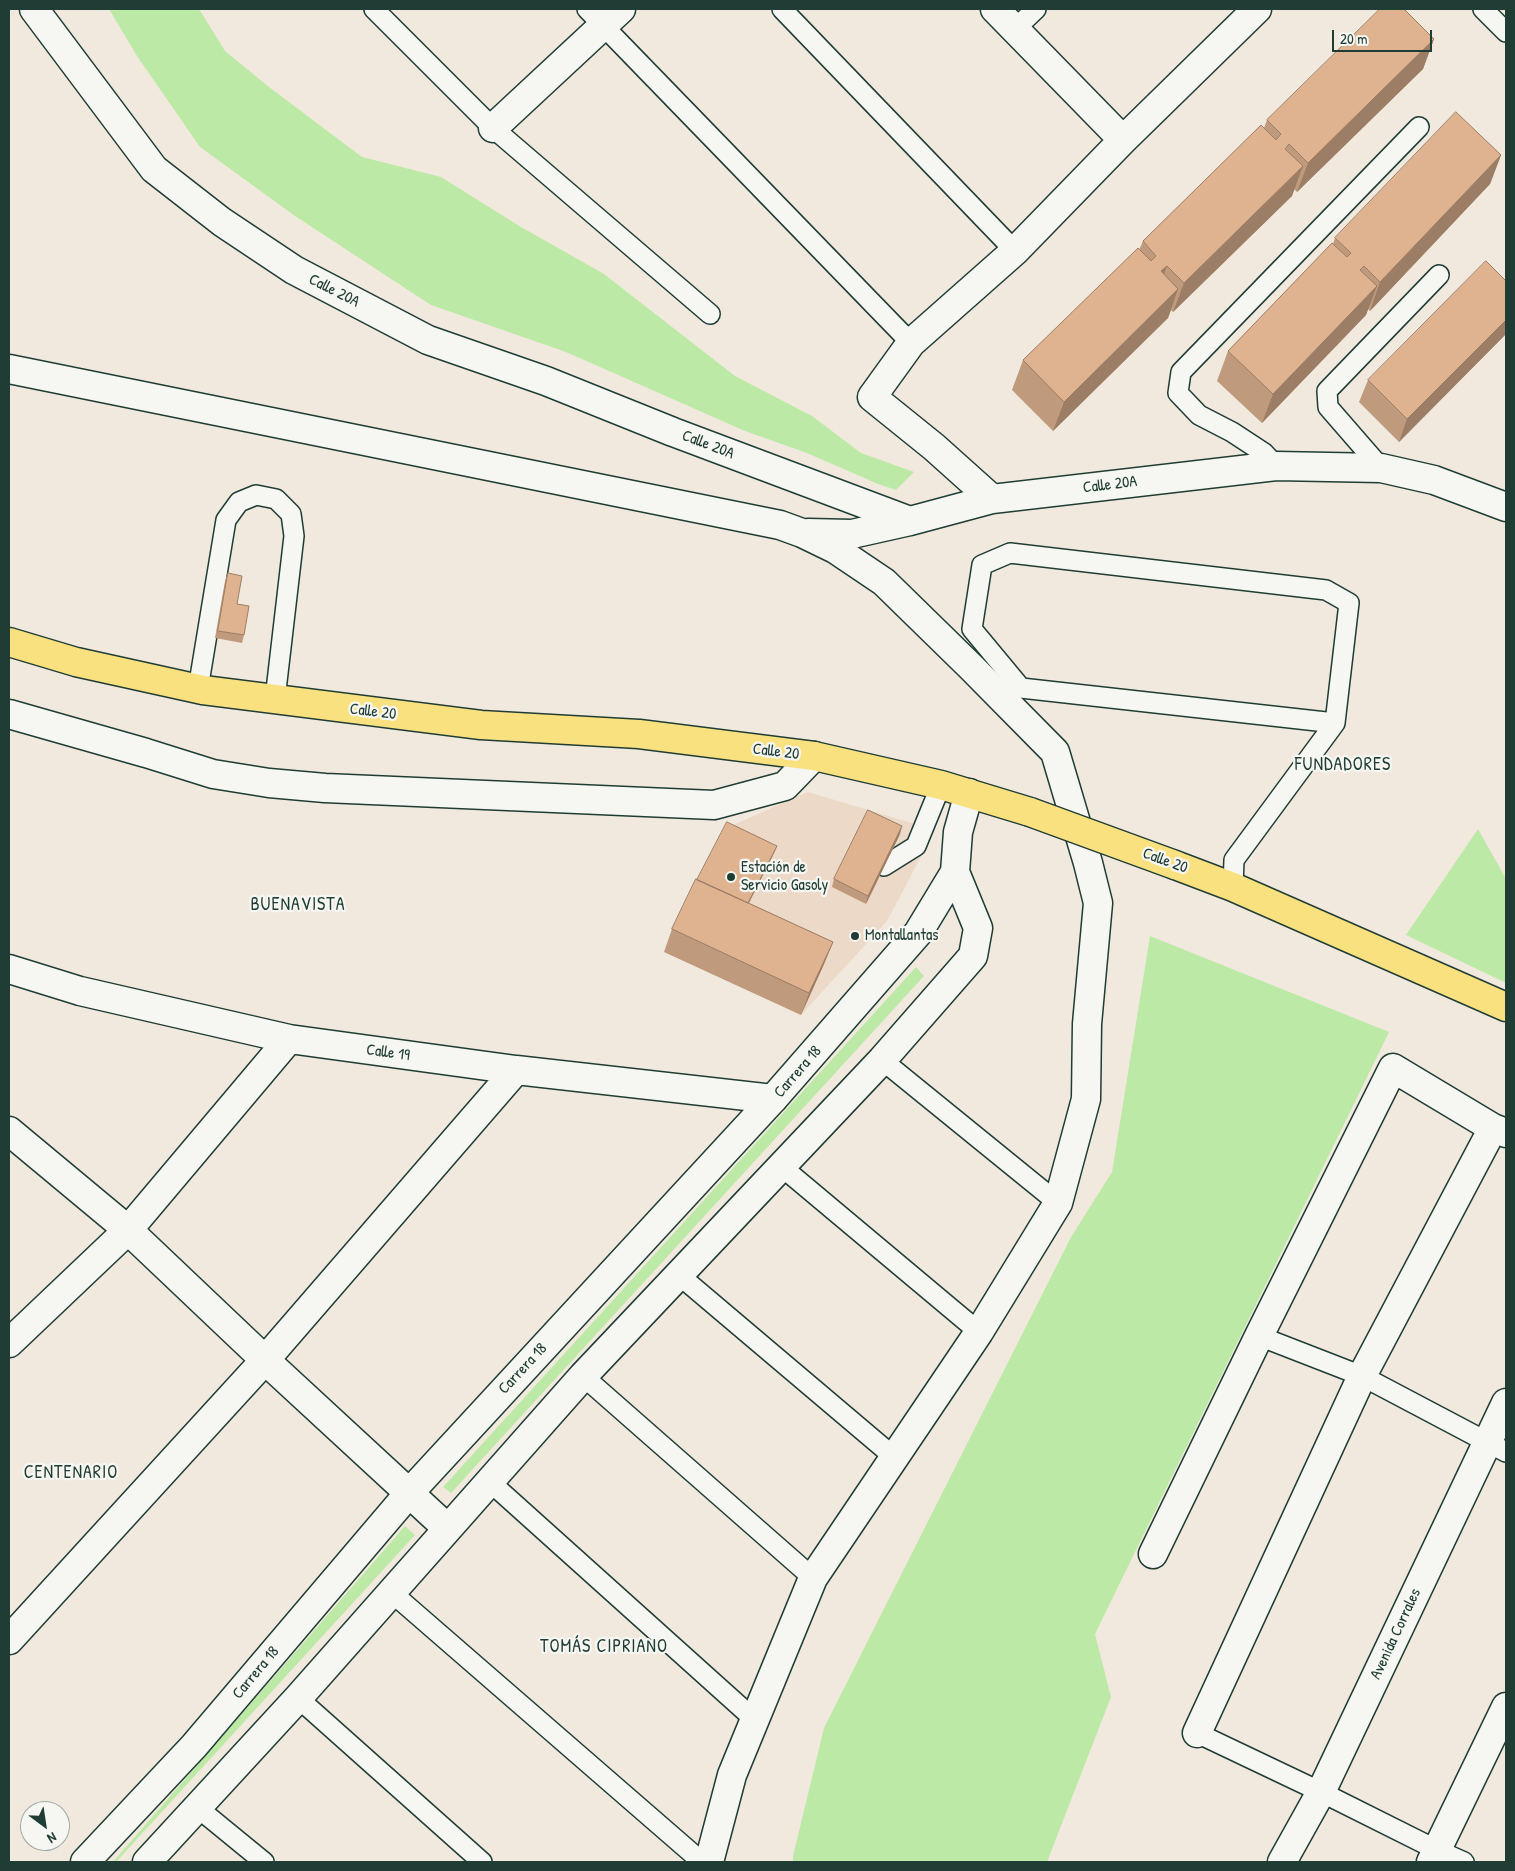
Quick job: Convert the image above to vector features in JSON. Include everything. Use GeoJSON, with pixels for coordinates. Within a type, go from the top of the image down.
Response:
{"type":"FeatureCollection","features":[{"type":"Feature","properties":{"kind":"main road","name":"Calle 20"},"geometry":{"type":"LineString","coordinates":[[9,642],[76,662],[198,689],[481,725],[639,734],[814,756],[941,785],[1030,812],[1233,887],[1506,1007]]}},
{"type":"Feature","properties":{"kind":"street","name":"Calle 20A"},"geometry":{"type":"LineString","coordinates":[[34,9],[154,168],[222,222],[294,270],[428,340],[546,381],[673,432],[910,521],[992,499],[1276,466],[1381,468],[1434,480],[1506,506]]}},
{"type":"Feature","properties":{"kind":"street"},"geometry":{"type":"LineString","coordinates":[[995,9],[1123,140]]}},
{"type":"Feature","properties":{"kind":"street"},"geometry":{"type":"LineString","coordinates":[[992,499],[934,447],[872,397],[911,343],[1014,251],[1123,140],[1257,9]]}},
{"type":"Feature","properties":{"kind":"street"},"geometry":{"type":"LineString","coordinates":[[493,128],[604,14]]}},
{"type":"Feature","properties":{"kind":"street"},"geometry":{"type":"LineString","coordinates":[[9,369],[780,525],[802,533],[834,549],[884,582],[971,666],[1055,752],[1098,903],[1087,1024],[1086,1099],[1058,1203],[979,1332],[813,1578],[732,1775],[709,1862]]}},
{"type":"Feature","properties":{"kind":"street"},"geometry":{"type":"LineString","coordinates":[[802,533],[852,534],[910,521]]}},
{"type":"Feature","properties":{"kind":"street"},"geometry":{"type":"LineString","coordinates":[[9,714],[146,752],[213,774],[269,783],[325,788],[714,805],[785,786],[814,756]]}},
{"type":"Feature","properties":{"kind":"street","name":"Carrera 18"},"geometry":{"type":"LineString","coordinates":[[147,1862],[298,1698],[583,1376],[882,1060],[973,956],[978,928],[955,872],[958,832],[969,793]]}},
{"type":"Feature","properties":{"kind":"street","name":"Carrera 18"},"geometry":{"type":"LineString","coordinates":[[85,1862],[194,1746],[410,1492],[774,1100],[918,933],[955,872]]}},
{"type":"Feature","properties":{"kind":"street","name":"Calle 19"},"geometry":{"type":"LineString","coordinates":[[9,968],[80,991],[289,1039],[516,1070],[774,1100]]}},
{"type":"Feature","properties":{"kind":"street"},"geometry":{"type":"LineString","coordinates":[[9,1343],[128,1230],[289,1039]]}},
{"type":"Feature","properties":{"kind":"street"},"geometry":{"type":"LineString","coordinates":[[1152,1554],[1393,1068],[1500,1130],[1362,1376],[1197,1733]]}},
{"type":"Feature","properties":{"kind":"street"},"geometry":{"type":"LineString","coordinates":[[9,1640],[265,1360],[516,1070]]}},
{"type":"Feature","properties":{"kind":"street"},"geometry":{"type":"LineString","coordinates":[[9,1131],[128,1230],[265,1360],[448,1528]]}},
{"type":"Feature","properties":{"kind":"street","name":"Avenida Corrales"},"geometry":{"type":"LineString","coordinates":[[1282,1862],[1321,1792],[1496,1448],[1506,1403]]}},
{"type":"Feature","properties":{"kind":"street"},"geometry":{"type":"LineString","coordinates":[[1434,1856],[1506,1707]]}},
{"type":"Feature","properties":{"kind":"lane"},"geometry":{"type":"LineString","coordinates":[[374,9],[493,128],[710,314]]}},
{"type":"Feature","properties":{"kind":"lane"},"geometry":{"type":"LineString","coordinates":[[782,9],[1014,251]]}},
{"type":"Feature","properties":{"kind":"lane"},"geometry":{"type":"LineString","coordinates":[[1014,29],[1036,9]]}},
{"type":"Feature","properties":{"kind":"lane"},"geometry":{"type":"LineString","coordinates":[[1483,9],[1506,32]]}},
{"type":"Feature","properties":{"kind":"lane"},"geometry":{"type":"LineString","coordinates":[[604,14],[911,343]]}},
{"type":"Feature","properties":{"kind":"lane"},"geometry":{"type":"LineString","coordinates":[[1276,466],[1264,452],[1232,432],[1199,415],[1178,393],[1181,372],[1419,126]]}},
{"type":"Feature","properties":{"kind":"lane"},"geometry":{"type":"LineString","coordinates":[[1381,468],[1328,408],[1327,391],[1439,275]]}},
{"type":"Feature","properties":{"kind":"lane"},"geometry":{"type":"LineString","coordinates":[[198,689],[226,520],[240,502],[256,495],[276,500],[291,514],[294,536],[276,699]]}},
{"type":"Feature","properties":{"kind":"lane"},"geometry":{"type":"LineString","coordinates":[[1233,887],[1234,860],[1335,724],[1349,603],[1326,590],[1010,553],[982,566],[972,629],[1022,688],[1335,724]]}},
{"type":"Feature","properties":{"kind":"lane"},"geometry":{"type":"LineString","coordinates":[[884,866],[916,846],[941,785]]}},
{"type":"Feature","properties":{"kind":"lane"},"geometry":{"type":"LineString","coordinates":[[882,1060],[1058,1203]]}},
{"type":"Feature","properties":{"kind":"lane"},"geometry":{"type":"LineString","coordinates":[[782,1166],[979,1332]]}},
{"type":"Feature","properties":{"kind":"lane"},"geometry":{"type":"LineString","coordinates":[[679,1274],[894,1457]]}},
{"type":"Feature","properties":{"kind":"lane"},"geometry":{"type":"LineString","coordinates":[[1259,1336],[1362,1376],[1496,1448]]}},
{"type":"Feature","properties":{"kind":"lane"},"geometry":{"type":"LineString","coordinates":[[583,1376],[813,1578]]}},
{"type":"Feature","properties":{"kind":"lane"},"geometry":{"type":"LineString","coordinates":[[489,1481],[755,1720]]}},
{"type":"Feature","properties":{"kind":"lane"},"geometry":{"type":"LineString","coordinates":[[391,1592],[702,1862]]}},
{"type":"Feature","properties":{"kind":"lane"},"geometry":{"type":"LineString","coordinates":[[298,1698],[482,1862]]}},
{"type":"Feature","properties":{"kind":"lane"},"geometry":{"type":"LineString","coordinates":[[1197,1733],[1321,1792],[1434,1856],[1464,1862]]}},
{"type":"Feature","properties":{"kind":"lane"},"geometry":{"type":"LineString","coordinates":[[198,1808],[264,1862]]}},
{"type":"Feature","properties":{"kind":"shaded area"},"geometry":{"type":"Polygon","coordinates":[[[808,792],[935,830],[887,921],[801,1015],[664,952],[724,829],[808,792]]]}},
{"type":"Feature","properties":{"kind":"green space"},"geometry":{"type":"Polygon","coordinates":[[[109,9],[199,9],[225,51],[269,87],[362,157],[441,177],[521,227],[604,274],[735,376],[812,416],[861,453],[914,472],[896,490],[878,484],[807,453],[745,431],[566,352],[431,305],[295,216],[200,147],[137,56],[109,9]]]}},
{"type":"Feature","properties":{"kind":"green space"},"geometry":{"type":"Polygon","coordinates":[[[1478,829],[1506,879],[1506,983],[1406,935],[1478,829]]]}},
{"type":"Feature","properties":{"kind":"green space"},"geometry":{"type":"Polygon","coordinates":[[[1150,936],[1389,1032],[1095,1634],[1111,1697],[1047,1862],[793,1862],[824,1728],[1071,1237],[1112,1172],[1150,936]]]}},
{"type":"Feature","properties":{"kind":"green space"},"geometry":{"type":"Polygon","coordinates":[[[916,967],[924,976],[451,1493],[443,1487],[916,967]]]}},
{"type":"Feature","properties":{"kind":"green space"},"geometry":{"type":"Polygon","coordinates":[[[405,1526],[415,1535],[116,1862],[113,1862],[405,1526]]]}},
{"type":"Feature","properties":{"kind":"building"},"geometry":{"type":"Polygon","coordinates":[[[1380,9],[1404,9],[1434,39],[1308,163],[1289,144],[1285,149],[1303,166],[1184,283],[1167,266],[1161,271],[1178,289],[1064,402],[1023,360],[1138,248],[1151,261],[1156,256],[1143,241],[1261,125],[1276,140],[1281,134],[1267,120],[1380,9]]]}},
{"type":"Feature","properties":{"kind":"building"},"geometry":{"type":"Polygon","coordinates":[[[1456,112],[1501,155],[1380,282],[1364,266],[1360,270],[1377,286],[1273,394],[1228,351],[1332,243],[1347,257],[1351,253],[1335,238],[1456,112]]]}},
{"type":"Feature","properties":{"kind":"building"},"geometry":{"type":"Polygon","coordinates":[[[1486,261],[1506,281],[1506,320],[1407,419],[1368,380],[1486,261]]]}},
{"type":"Feature","properties":{"kind":"building"},"geometry":{"type":"Polygon","coordinates":[[[228,573],[242,576],[237,604],[249,606],[244,635],[218,631],[228,573]]]}},
{"type":"Feature","properties":{"kind":"building","name":"Estación de Servicio Gasoly"},"geometry":{"type":"Polygon","coordinates":[[[868,810],[902,826],[868,896],[834,879],[868,810]]]}},
{"type":"Feature","properties":{"kind":"building","name":"Estación de Servicio Gasoly"},"geometry":{"type":"Polygon","coordinates":[[[727,822],[777,846],[748,903],[697,880],[727,822]]]}},
{"type":"Feature","properties":{"kind":"building"},"geometry":{"type":"Polygon","coordinates":[[[696,879],[833,942],[809,993],[672,929],[696,879]]]}},
{"type":"Feature","properties":{"kind":"place","name":"Estación de Servicio Gasoly"},"geometry":{"type":"Point","coordinates":[731,877]}},
{"type":"Feature","properties":{"kind":"place","name":"Montallantas"},"geometry":{"type":"Point","coordinates":[855,936]}},
{"type":"Feature","properties":{"kind":"district","name":"FUNDADORES"},"geometry":{"type":"Point","coordinates":[1343,765]}},
{"type":"Feature","properties":{"kind":"district","name":"BUENAVISTA"},"geometry":{"type":"Point","coordinates":[298,905]}},
{"type":"Feature","properties":{"kind":"district","name":"CENTENARIO"},"geometry":{"type":"Point","coordinates":[71,1473]}},
{"type":"Feature","properties":{"kind":"district","name":"TOMÁS CIPRIANO"},"geometry":{"type":"Point","coordinates":[604,1647]}}]}
